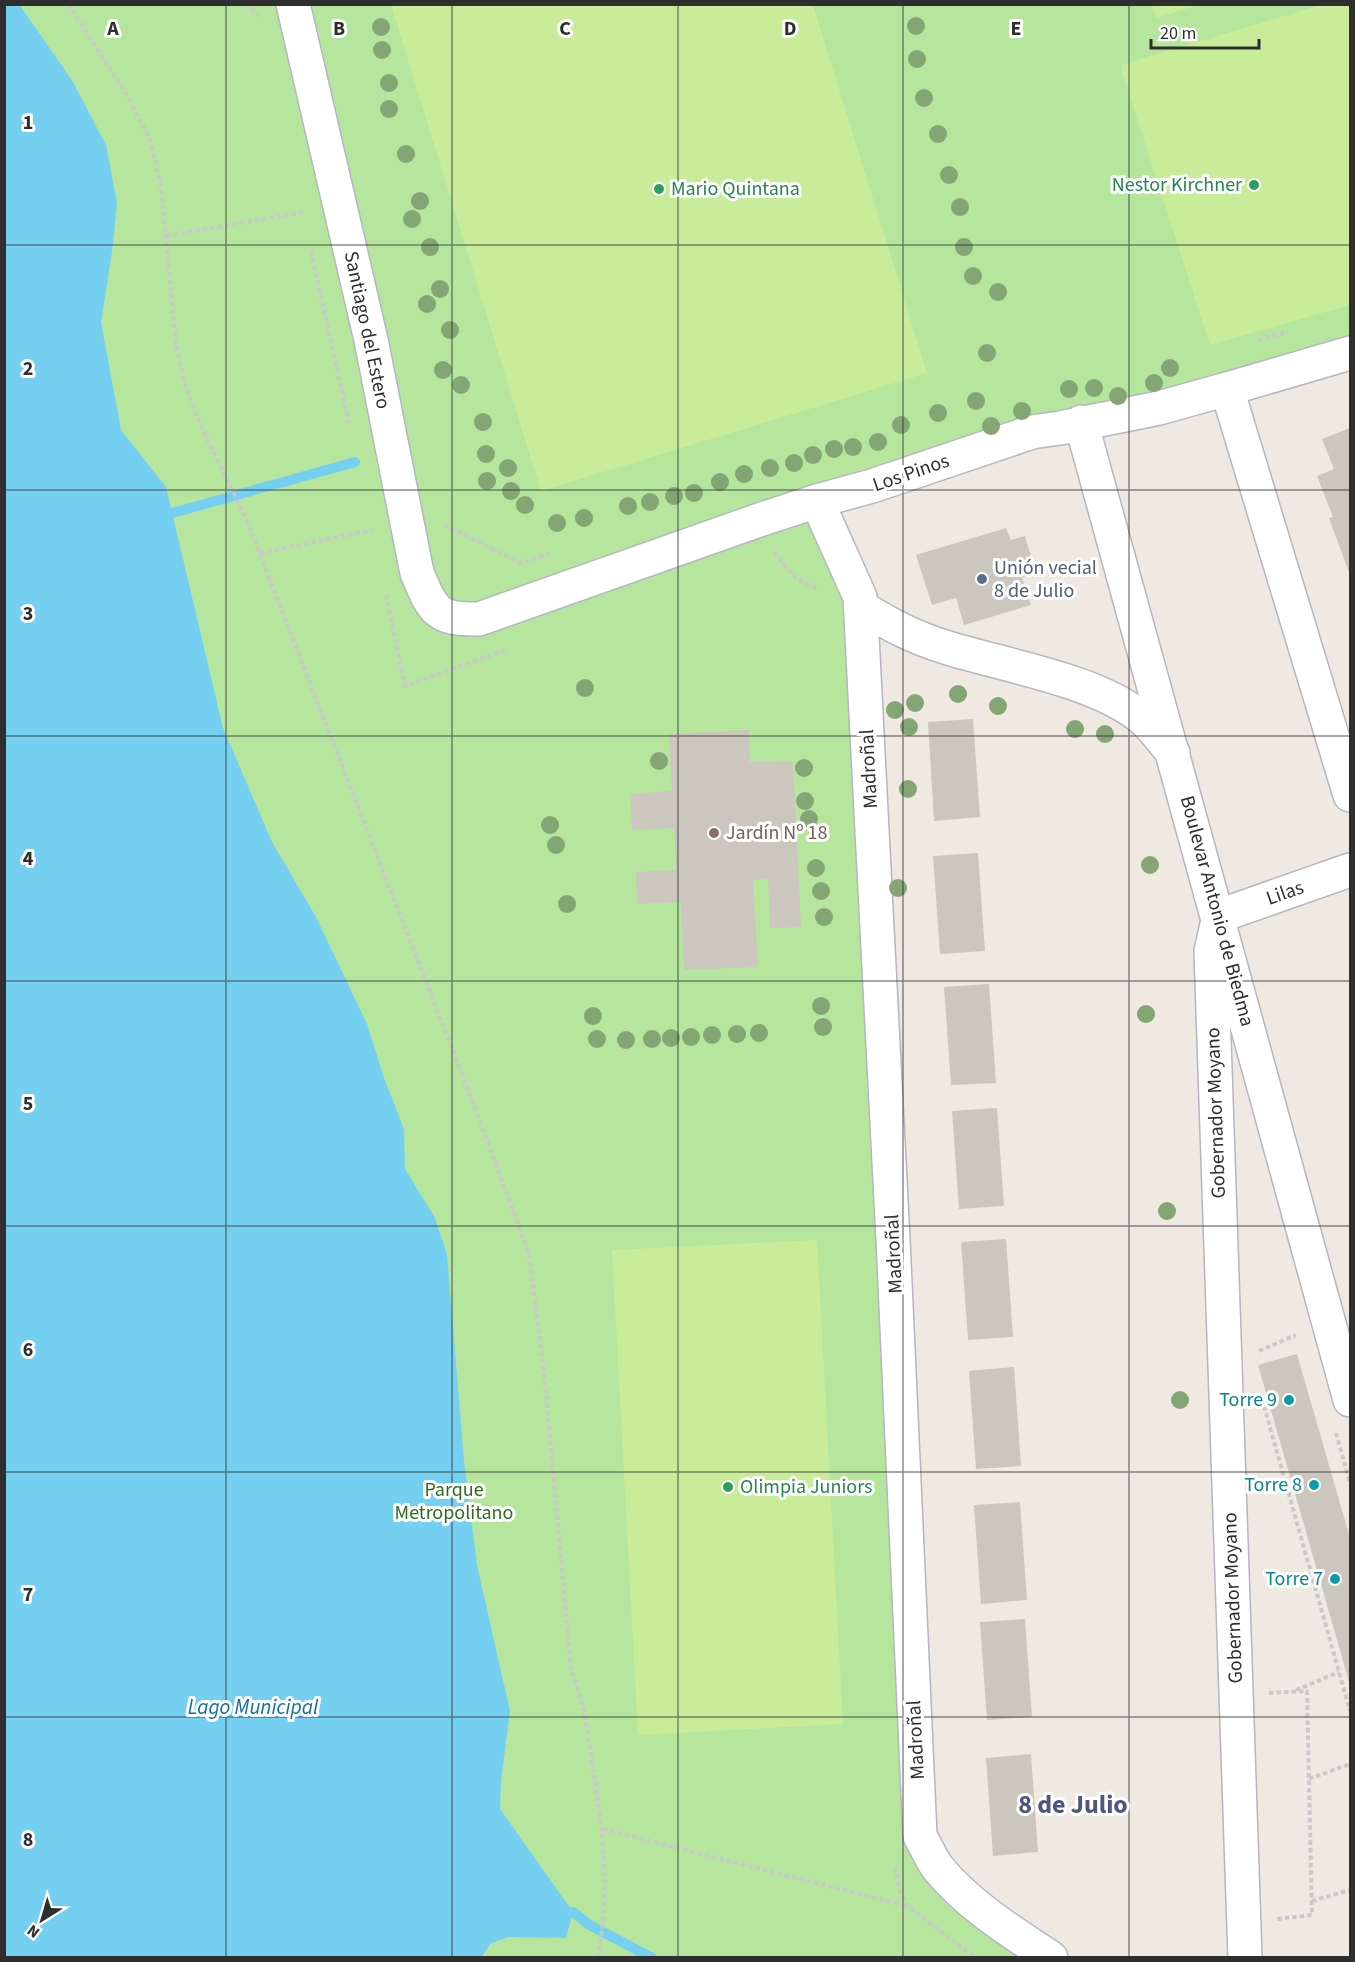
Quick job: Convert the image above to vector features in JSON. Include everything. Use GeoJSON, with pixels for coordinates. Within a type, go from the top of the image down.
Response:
{"type":"FeatureCollection","features":[{"type":"Feature","properties":{"kind":"street","name":"Santiago del Estero"},"geometry":{"type":"LineString","coordinates":[[293,4],[371,340],[417,573],[432,605],[441,614],[458,619],[479,619]]}},
{"type":"Feature","properties":{"kind":"street","name":"Los Pinos"},"geometry":{"type":"LineString","coordinates":[[479,619],[817,501],[872,486],[1032,432],[1158,408],[1350,352]]}},
{"type":"Feature","properties":{"kind":"street"},"geometry":{"type":"LineString","coordinates":[[1227,389],[1350,795]]}},
{"type":"Feature","properties":{"kind":"street","name":"Boulevar Antonio de Biedma"},"geometry":{"type":"LineString","coordinates":[[1082,422],[1348,1385]]}},
{"type":"Feature","properties":{"kind":"street","name":"Madroñal"},"geometry":{"type":"LineString","coordinates":[[817,501],[860,597],[861,607],[920,1836],[938,1868],[965,1896],[1051,1958]]}},
{"type":"Feature","properties":{"kind":"street"},"geometry":{"type":"LineString","coordinates":[[861,607],[899,630],[947,648],[1076,684],[1115,702],[1143,718],[1173,753]]}},
{"type":"Feature","properties":{"kind":"street","name":"Lilas"},"geometry":{"type":"LineString","coordinates":[[1219,916],[1350,870]]}},
{"type":"Feature","properties":{"kind":"street","name":"Gobernador Moyano"},"geometry":{"type":"LineString","coordinates":[[1219,916],[1211,951],[1245,1958]]}},
{"type":"Feature","properties":{"kind":"path"},"geometry":{"type":"LineString","coordinates":[[68,4],[125,92],[150,139],[162,186],[176,344],[185,385],[202,428],[260,553],[477,1113],[529,1254],[545,1381],[571,1669],[581,1693],[603,1829],[605,1908],[597,1958]]}},
{"type":"Feature","properties":{"kind":"path"},"geometry":{"type":"LineString","coordinates":[[246,4],[259,15],[262,24]]}},
{"type":"Feature","properties":{"kind":"path"},"geometry":{"type":"LineString","coordinates":[[166,236],[303,212],[305,223]]}},
{"type":"Feature","properties":{"kind":"path"},"geometry":{"type":"LineString","coordinates":[[310,246],[350,428]]}},
{"type":"Feature","properties":{"kind":"path"},"geometry":{"type":"LineString","coordinates":[[1257,341],[1290,332]]}},
{"type":"Feature","properties":{"kind":"path"},"geometry":{"type":"LineString","coordinates":[[443,515],[446,526],[521,562],[554,552]]}},
{"type":"Feature","properties":{"kind":"path"},"geometry":{"type":"LineString","coordinates":[[260,553],[372,530],[369,519]]}},
{"type":"Feature","properties":{"kind":"path"},"geometry":{"type":"LineString","coordinates":[[763,556],[774,552],[796,578],[823,592]]}},
{"type":"Feature","properties":{"kind":"path"},"geometry":{"type":"LineString","coordinates":[[384,587],[405,686],[506,650]]}},
{"type":"Feature","properties":{"kind":"path"},"geometry":{"type":"LineString","coordinates":[[1249,1355],[1297,1335]]}},
{"type":"Feature","properties":{"kind":"path"},"geometry":{"type":"LineString","coordinates":[[1262,1401],[1350,1711]]}},
{"type":"Feature","properties":{"kind":"path"},"geometry":{"type":"LineString","coordinates":[[1335,1428],[1350,1483]]}},
{"type":"Feature","properties":{"kind":"path"},"geometry":{"type":"LineString","coordinates":[[1292,1692],[1339,1672]]}},
{"type":"Feature","properties":{"kind":"path"},"geometry":{"type":"LineString","coordinates":[[1262,1694],[1307,1692],[1312,1915]]}},
{"type":"Feature","properties":{"kind":"path"},"geometry":{"type":"LineString","coordinates":[[1309,1779],[1350,1764]]}},
{"type":"Feature","properties":{"kind":"path"},"geometry":{"type":"LineString","coordinates":[[603,1829],[907,1906],[976,1958]]}},
{"type":"Feature","properties":{"kind":"path"},"geometry":{"type":"LineString","coordinates":[[895,1862],[900,1890],[907,1906]]}},
{"type":"Feature","properties":{"kind":"path"},"geometry":{"type":"LineString","coordinates":[[1312,1901],[1350,1890]]}},
{"type":"Feature","properties":{"kind":"green space"},"geometry":{"type":"Polygon","coordinates":[[[1152,4],[1199,4],[1199,5],[1156,18],[1152,4]]]}},
{"type":"Feature","properties":{"kind":"green space","name":"Parque Metropolitano"},"geometry":{"type":"Polygon","coordinates":[[[5,5],[1350,5],[1350,353],[817,501],[860,597],[920,1836],[1051,1957],[5,1958],[5,5]]]}},
{"type":"Feature","properties":{"kind":"green space","name":"Mario Quintana"},"geometry":{"type":"Polygon","coordinates":[[[391,5],[813,5],[927,373],[541,491],[391,5]]]}},
{"type":"Feature","properties":{"kind":"green space","name":"Nestor Kirchner"},"geometry":{"type":"Polygon","coordinates":[[[1321,5],[1350,5],[1350,305],[1210,345],[1120,65],[1321,5]]]}},
{"type":"Feature","properties":{"kind":"green space","name":"Olimpia Juniors"},"geometry":{"type":"Polygon","coordinates":[[[817,1240],[843,1724],[638,1735],[612,1250],[817,1240]]]}},
{"type":"Feature","properties":{"kind":"water","name":"Lago Municipal"},"geometry":{"type":"Polygon","coordinates":[[[19,4],[73,82],[106,145],[117,203],[101,322],[121,430],[166,487],[223,728],[272,842],[316,917],[367,1024],[384,1078],[404,1129],[405,1169],[435,1218],[447,1254],[464,1461],[477,1565],[510,1711],[501,1781],[500,1809],[573,1912],[566,1938],[508,1937],[490,1944],[481,1958],[5,1957],[4,5],[19,4]]]}},
{"type":"Feature","properties":{"kind":"building"},"geometry":{"type":"Polygon","coordinates":[[[1350,428],[1350,575],[1329,518],[1333,517],[1317,476],[1334,469],[1322,439],[1350,428]]]}},
{"type":"Feature","properties":{"kind":"building"},"geometry":{"type":"Polygon","coordinates":[[[1006,528],[1011,540],[1025,536],[1036,574],[1022,578],[1031,605],[964,625],[956,598],[932,605],[916,555],[1006,528]]]}},
{"type":"Feature","properties":{"kind":"building"},"geometry":{"type":"Polygon","coordinates":[[[973,719],[980,817],[934,821],[928,722],[973,719]]]}},
{"type":"Feature","properties":{"kind":"building"},"geometry":{"type":"Polygon","coordinates":[[[749,730],[750,762],[793,761],[801,927],[770,928],[768,879],[753,880],[758,967],[684,970],[681,902],[637,904],[636,872],[676,870],[674,828],[632,830],[630,794],[672,791],[669,734],[749,730]]]}},
{"type":"Feature","properties":{"kind":"building"},"geometry":{"type":"Polygon","coordinates":[[[978,853],[985,951],[940,954],[933,856],[978,853]]]}},
{"type":"Feature","properties":{"kind":"building"},"geometry":{"type":"Polygon","coordinates":[[[989,984],[996,1083],[951,1085],[944,987],[989,984]]]}},
{"type":"Feature","properties":{"kind":"building"},"geometry":{"type":"Polygon","coordinates":[[[997,1108],[1004,1206],[959,1209],[952,1111],[997,1108]]]}},
{"type":"Feature","properties":{"kind":"building"},"geometry":{"type":"Polygon","coordinates":[[[1006,1239],[1013,1337],[968,1340],[961,1242],[1006,1239]]]}},
{"type":"Feature","properties":{"kind":"building"},"geometry":{"type":"Polygon","coordinates":[[[1297,1354],[1350,1538],[1350,1685],[1258,1365],[1297,1354]]]}},
{"type":"Feature","properties":{"kind":"building"},"geometry":{"type":"Polygon","coordinates":[[[1014,1367],[1021,1466],[976,1469],[969,1371],[1014,1367]]]}},
{"type":"Feature","properties":{"kind":"building"},"geometry":{"type":"Polygon","coordinates":[[[1020,1502],[1027,1600],[981,1604],[974,1505],[1020,1502]]]}},
{"type":"Feature","properties":{"kind":"building"},"geometry":{"type":"Polygon","coordinates":[[[1025,1619],[1032,1717],[987,1720],[980,1622],[1025,1619]]]}},
{"type":"Feature","properties":{"kind":"building"},"geometry":{"type":"Polygon","coordinates":[[[1031,1754],[1038,1852],[993,1856],[986,1758],[1031,1754]]]}},
{"type":"Feature","properties":{"kind":"waterway"},"geometry":{"type":"LineString","coordinates":[[172,513],[355,462]]}},
{"type":"Feature","properties":{"kind":"waterway"},"geometry":{"type":"LineString","coordinates":[[573,1912],[588,1924],[652,1958]]}},
{"type":"Feature","properties":{"kind":"place","name":"Nestor Kirchner"},"geometry":{"type":"Point","coordinates":[1254,185]}},
{"type":"Feature","properties":{"kind":"place","name":"Mario Quintana"},"geometry":{"type":"Point","coordinates":[659,189]}},
{"type":"Feature","properties":{"kind":"place","name":"Unión vecial 8 de Julio"},"geometry":{"type":"Point","coordinates":[982,579]}},
{"type":"Feature","properties":{"kind":"place","name":"Jardín Nº 18"},"geometry":{"type":"Point","coordinates":[714,833]}},
{"type":"Feature","properties":{"kind":"place","name":"Torre 9"},"geometry":{"type":"Point","coordinates":[1289,1400]}},
{"type":"Feature","properties":{"kind":"place","name":"Torre 8"},"geometry":{"type":"Point","coordinates":[1314,1485]}},
{"type":"Feature","properties":{"kind":"place","name":"Olimpia Juniors"},"geometry":{"type":"Point","coordinates":[728,1487]}},
{"type":"Feature","properties":{"kind":"place","name":"Torre 7"},"geometry":{"type":"Point","coordinates":[1335,1579]}},
{"type":"Feature","properties":{"kind":"district","name":"8 de Julio"},"geometry":{"type":"Point","coordinates":[1073,1804]}}]}
